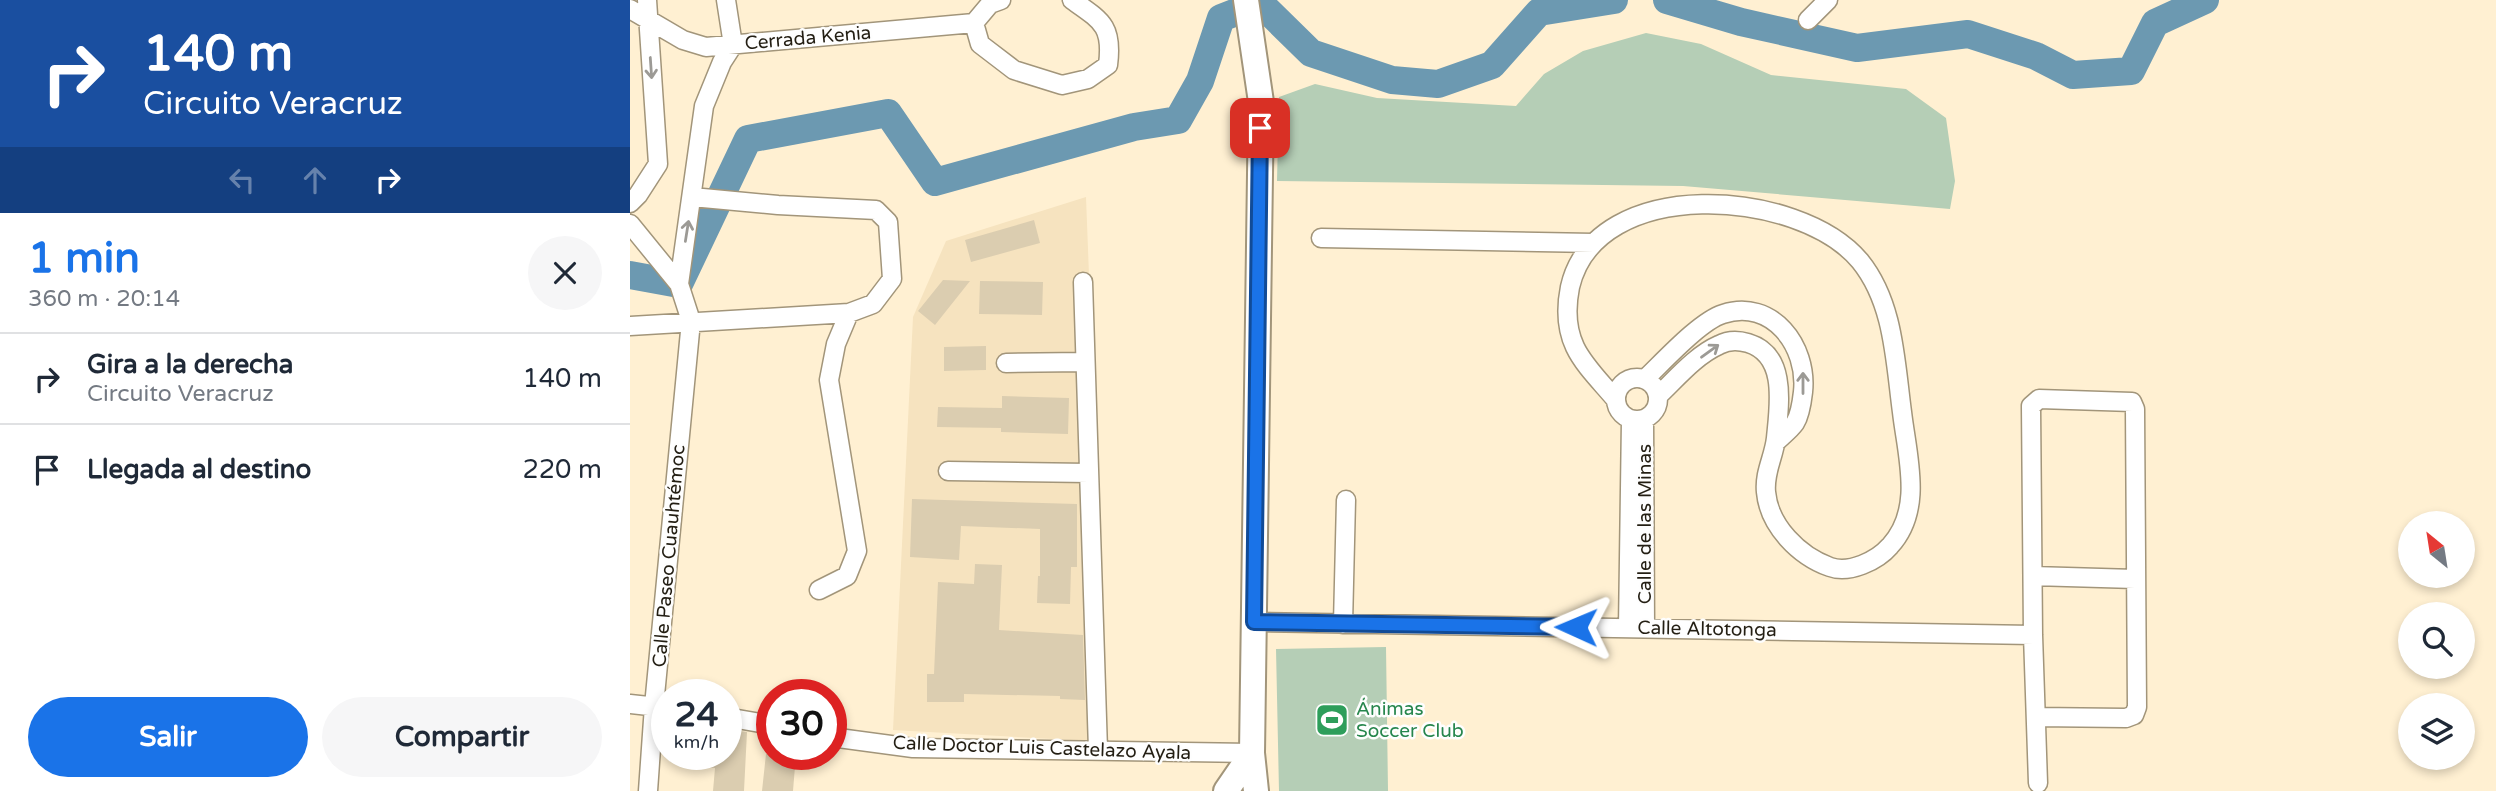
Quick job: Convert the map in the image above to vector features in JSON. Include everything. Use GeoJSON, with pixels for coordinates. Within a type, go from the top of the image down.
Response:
{"type":"FeatureCollection","features":[{"type":"Feature","properties":{"kind":"street"},"geometry":{"type":"LineString","coordinates":[[630,202],[638,195],[658,164],[648,0]]}},
{"type":"Feature","properties":{"kind":"street"},"geometry":{"type":"LineString","coordinates":[[679,284],[704,106],[722,62],[733,44],[726,0]]}},
{"type":"Feature","properties":{"kind":"street"},"geometry":{"type":"LineString","coordinates":[[1001,0],[990,4],[974,23],[981,44],[1014,69],[1062,85],[1087,79],[1108,65],[1111,43],[1101,20],[1072,0]]}},
{"type":"Feature","properties":{"kind":"street"},"geometry":{"type":"LineString","coordinates":[[1246,0],[1261,102],[1252,753],[1256,791]]}},
{"type":"Feature","properties":{"kind":"street"},"geometry":{"type":"LineString","coordinates":[[1808,20],[1828,0]]}},
{"type":"Feature","properties":{"kind":"street","name":"Cerrada Kenia"},"geometry":{"type":"LineString","coordinates":[[630,9],[683,40],[706,47],[974,23]]}},
{"type":"Feature","properties":{"kind":"street"},"geometry":{"type":"LineString","coordinates":[[630,326],[849,313],[873,304],[892,279],[888,222],[876,210],[692,197]]}},
{"type":"Feature","properties":{"kind":"street"},"geometry":{"type":"LineString","coordinates":[[1619,392],[1598,378],[1583,360],[1569,330],[1567,303],[1573,274],[1594,243],[1610,229],[1635,215],[1663,207],[1754,206],[1796,218],[1833,237],[1859,261],[1878,290],[1891,329],[1912,494],[1906,524],[1889,547],[1864,564],[1839,570],[1817,562],[1795,547],[1776,522],[1766,494],[1767,467],[1776,442],[1779,381],[1765,352],[1752,344],[1737,340],[1720,344],[1707,352],[1658,396]]}},
{"type":"Feature","properties":{"kind":"street"},"geometry":{"type":"LineString","coordinates":[[630,224],[679,284],[691,321]]}},
{"type":"Feature","properties":{"kind":"street"},"geometry":{"type":"LineString","coordinates":[[1321,238],[1594,243]]}},
{"type":"Feature","properties":{"kind":"street"},"geometry":{"type":"LineString","coordinates":[[1083,282],[1098,750]]}},
{"type":"Feature","properties":{"kind":"street"},"geometry":{"type":"LineString","coordinates":[[1645,379],[1701,327],[1721,314],[1746,310],[1768,316],[1783,328],[1795,344],[1805,380],[1796,422],[1776,442]]}},
{"type":"Feature","properties":{"kind":"street"},"geometry":{"type":"LineString","coordinates":[[819,590],[847,576],[857,551],[829,380],[836,344],[849,313]]}},
{"type":"Feature","properties":{"kind":"street","name":"Calle Paseo Cuauhtémoc"},"geometry":{"type":"LineString","coordinates":[[663,679],[691,321]]}},
{"type":"Feature","properties":{"kind":"street"},"geometry":{"type":"LineString","coordinates":[[1006,363],[1085,362]]}},
{"type":"Feature","properties":{"kind":"street"},"geometry":{"type":"LineString","coordinates":[[1633,379],[1645,379],[1656,389],[1656,410],[1638,419],[1620,412],[1619,392],[1633,379]]}},
{"type":"Feature","properties":{"kind":"street"},"geometry":{"type":"LineString","coordinates":[[2036,717],[2126,718],[2134,715],[2137,707],[2135,409],[2132,402],[2039,399],[2031,407],[2033,635],[2038,783]]}},
{"type":"Feature","properties":{"kind":"street","name":"Calle de las Minas"},"geometry":{"type":"LineString","coordinates":[[1637,628],[1638,419]]}},
{"type":"Feature","properties":{"kind":"street"},"geometry":{"type":"LineString","coordinates":[[948,471],[1089,473]]}},
{"type":"Feature","properties":{"kind":"street"},"geometry":{"type":"LineString","coordinates":[[1343,624],[1346,500]]}},
{"type":"Feature","properties":{"kind":"street"},"geometry":{"type":"LineString","coordinates":[[2034,576],[2135,579]]}},
{"type":"Feature","properties":{"kind":"street","name":"Calle Altotonga"},"geometry":{"type":"LineString","coordinates":[[1254,622],[2033,635]]}},
{"type":"Feature","properties":{"kind":"street"},"geometry":{"type":"LineString","coordinates":[[630,704],[651,706]]}},
{"type":"Feature","properties":{"kind":"street","name":"Calle Doctor Luis Castelazo Ayala"},"geometry":{"type":"LineString","coordinates":[[847,739],[913,748],[1252,753]]}},
{"type":"Feature","properties":{"kind":"street"},"geometry":{"type":"LineString","coordinates":[[1226,791],[1252,753]]}},
{"type":"Feature","properties":{"kind":"street","name":"Calle Paseo Cuauhtémoc"},"geometry":{"type":"LineString","coordinates":[[649,791],[652,770]]}},
{"type":"Feature","properties":{"kind":"shaded area"},"geometry":{"type":"Polygon","coordinates":[[[1086,197],[1107,742],[893,730],[913,317],[946,241],[1086,197]]]}},
{"type":"Feature","properties":{"kind":"green space"},"geometry":{"type":"Polygon","coordinates":[[[1646,33],[1701,44],[1771,75],[1906,89],[1946,118],[1955,181],[1950,209],[1683,186],[1277,181],[1279,97],[1315,84],[1377,98],[1516,106],[1544,74],[1583,51],[1646,33]]]}},
{"type":"Feature","properties":{"kind":"green space","name":"Ánimas Soccer Club"},"geometry":{"type":"Polygon","coordinates":[[[1386,647],[1388,791],[1279,791],[1276,649],[1386,647]]]}},
{"type":"Feature","properties":{"kind":"building"},"geometry":{"type":"Polygon","coordinates":[[[1034,220],[1040,243],[971,262],[965,240],[1034,220]]]}},
{"type":"Feature","properties":{"kind":"building"},"geometry":{"type":"Polygon","coordinates":[[[943,280],[970,281],[935,325],[918,311],[943,280]]]}},
{"type":"Feature","properties":{"kind":"building"},"geometry":{"type":"Polygon","coordinates":[[[980,281],[1043,282],[1042,315],[979,314],[980,281]]]}},
{"type":"Feature","properties":{"kind":"building"},"geometry":{"type":"Polygon","coordinates":[[[986,346],[986,370],[944,371],[944,347],[986,346]]]}},
{"type":"Feature","properties":{"kind":"building"},"geometry":{"type":"Polygon","coordinates":[[[1002,396],[1069,398],[1068,434],[1001,432],[1001,428],[937,427],[938,407],[1002,408],[1002,396]]]}},
{"type":"Feature","properties":{"kind":"building"},"geometry":{"type":"Polygon","coordinates":[[[912,499],[1077,504],[1077,567],[1071,567],[1070,604],[1037,603],[1040,529],[961,526],[959,560],[910,557],[912,499]]]}},
{"type":"Feature","properties":{"kind":"building"},"geometry":{"type":"Polygon","coordinates":[[[975,564],[1002,565],[999,630],[1083,635],[1085,700],[1060,699],[1060,696],[964,694],[964,702],[927,702],[927,674],[934,674],[938,582],[974,584],[975,564]]]}},
{"type":"Feature","properties":{"kind":"building"},"geometry":{"type":"Polygon","coordinates":[[[742,731],[747,732],[744,791],[713,791],[715,770],[742,770],[742,731]]]}},
{"type":"Feature","properties":{"kind":"building"},"geometry":{"type":"Polygon","coordinates":[[[764,770],[795,770],[793,791],[762,791],[764,770]]]}},
{"type":"Feature","properties":{"kind":"waterway"},"geometry":{"type":"LineString","coordinates":[[630,275],[679,284],[748,139],[888,113],[935,182],[1134,127],[1178,120],[1200,81],[1221,18],[1260,3],[1311,53],[1392,80],[1438,84],[1492,65],[1539,12],[1614,0]]}},
{"type":"Feature","properties":{"kind":"waterway"},"geometry":{"type":"LineString","coordinates":[[1667,0],[1741,22],[1857,48],[1968,34],[2036,56],[2073,75],[2131,71],[2155,23],[2205,0]]}},
{"type":"Feature","properties":{"kind":"place","name":"Ánimas Soccer Club"},"geometry":{"type":"Point","coordinates":[1332,720]}},
{"type":"Feature","properties":{"kind":"route"},"geometry":{"type":"LineString","coordinates":[[1260,128],[1254,622],[1576,627]]}}]}
